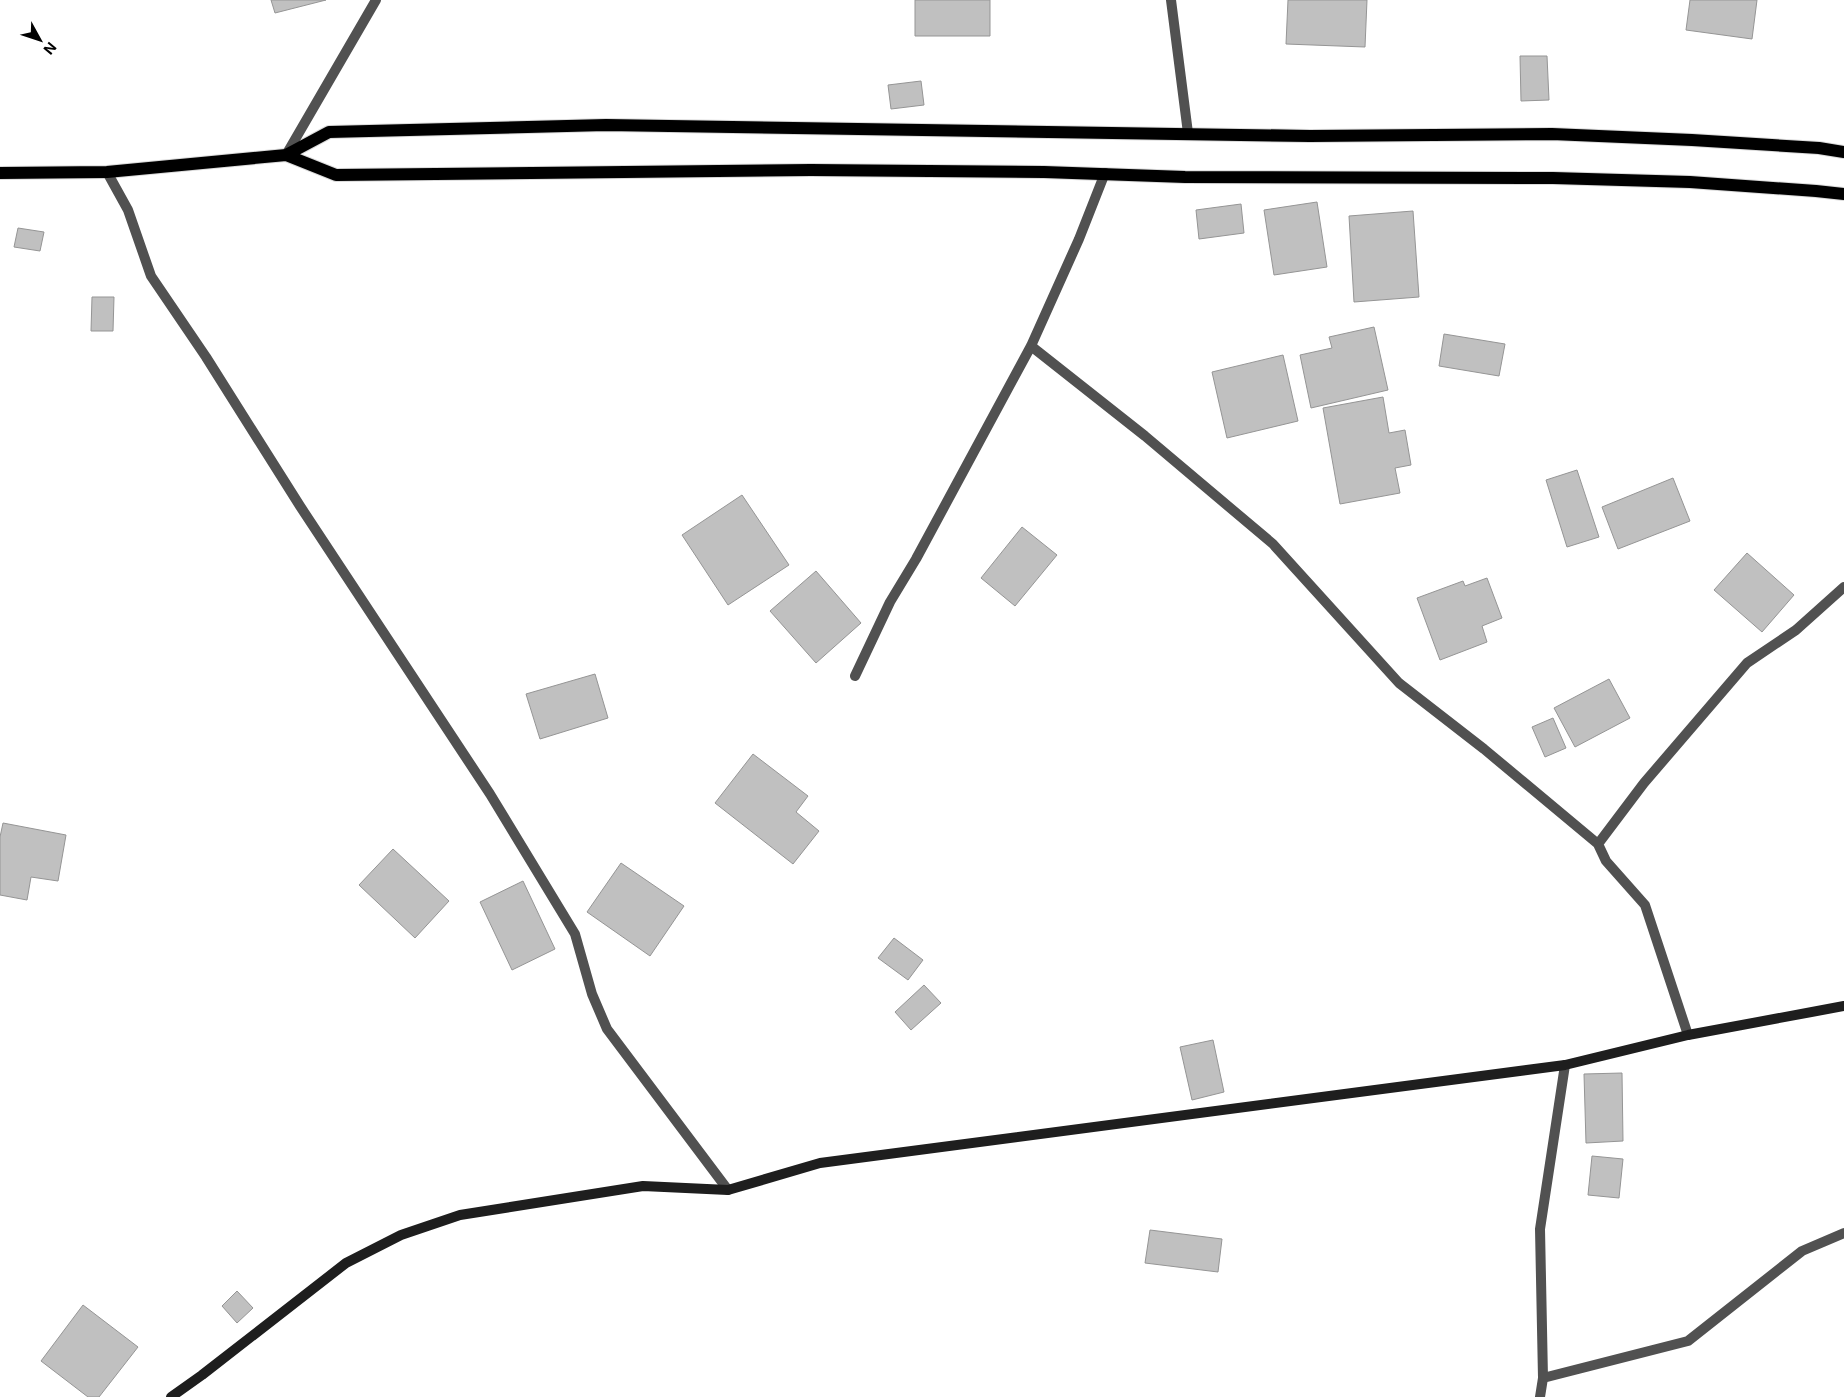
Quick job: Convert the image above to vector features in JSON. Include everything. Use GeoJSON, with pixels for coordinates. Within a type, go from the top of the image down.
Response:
{"type":"FeatureCollection","features":[{"type":"Feature","properties":{"kind":"main road"},"geometry":{"type":"LineString","coordinates":[[0,173],[107,172],[286,155],[329,132],[606,124],[1310,136],[1552,134],[1692,140],[1844,152]]}},
{"type":"Feature","properties":{"kind":"main road"},"geometry":{"type":"LineString","coordinates":[[286,155],[336,175],[811,170],[1105,173],[1185,177],[1553,178],[1690,182],[1844,194]]}},
{"type":"Feature","properties":{"kind":"main road"},"geometry":{"type":"LineString","coordinates":[[171,1397],[346,1263],[401,1235],[460,1215],[643,1186],[728,1190],[820,1164],[1565,1064],[1688,1034],[1844,1006]]}},
{"type":"Feature","properties":{"kind":"street"},"geometry":{"type":"LineString","coordinates":[[286,155],[376,0]]}},
{"type":"Feature","properties":{"kind":"street"},"geometry":{"type":"LineString","coordinates":[[1171,0],[1188,134]]}},
{"type":"Feature","properties":{"kind":"street"},"geometry":{"type":"LineString","coordinates":[[107,172],[128,210],[152,276],[206,357],[300,506],[490,794],[575,934],[592,994],[607,1029],[728,1190]]}},
{"type":"Feature","properties":{"kind":"street"},"geometry":{"type":"LineString","coordinates":[[855,676],[890,602],[916,559],[1031,346],[1079,239],[1105,173]]}},
{"type":"Feature","properties":{"kind":"street"},"geometry":{"type":"LineString","coordinates":[[1031,346],[1145,436],[1273,544],[1400,682],[1598,844],[1606,862],[1645,905],[1688,1034]]}},
{"type":"Feature","properties":{"kind":"street"},"geometry":{"type":"LineString","coordinates":[[1598,844],[1644,783],[1747,663],[1796,630],[1844,587]]}},
{"type":"Feature","properties":{"kind":"street"},"geometry":{"type":"LineString","coordinates":[[1540,1397],[1543,1378],[1540,1229],[1565,1064]]}},
{"type":"Feature","properties":{"kind":"street"},"geometry":{"type":"LineString","coordinates":[[1543,1378],[1688,1341],[1802,1251],[1844,1233]]}},
{"type":"Feature","properties":{"kind":"building"},"geometry":{"type":"Polygon","coordinates":[[[271,0],[326,0],[275,13],[271,0]]]}},
{"type":"Feature","properties":{"kind":"building"},"geometry":{"type":"Polygon","coordinates":[[[915,0],[990,0],[990,36],[915,36],[915,0]]]}},
{"type":"Feature","properties":{"kind":"building"},"geometry":{"type":"Polygon","coordinates":[[[1288,0],[1367,0],[1365,47],[1286,44],[1288,0]]]}},
{"type":"Feature","properties":{"kind":"building"},"geometry":{"type":"Polygon","coordinates":[[[1690,0],[1757,0],[1752,39],[1686,30],[1690,0]]]}},
{"type":"Feature","properties":{"kind":"building"},"geometry":{"type":"Polygon","coordinates":[[[1520,56],[1547,56],[1549,100],[1521,101],[1520,56]]]}},
{"type":"Feature","properties":{"kind":"building"},"geometry":{"type":"Polygon","coordinates":[[[921,81],[924,105],[891,109],[888,85],[921,81]]]}},
{"type":"Feature","properties":{"kind":"building"},"geometry":{"type":"Polygon","coordinates":[[[1317,202],[1327,267],[1274,275],[1264,210],[1317,202]]]}},
{"type":"Feature","properties":{"kind":"building"},"geometry":{"type":"Polygon","coordinates":[[[1241,204],[1244,233],[1199,239],[1196,210],[1241,204]]]}},
{"type":"Feature","properties":{"kind":"building"},"geometry":{"type":"Polygon","coordinates":[[[1413,211],[1419,297],[1354,302],[1349,216],[1413,211]]]}},
{"type":"Feature","properties":{"kind":"building"},"geometry":{"type":"Polygon","coordinates":[[[18,228],[44,232],[40,251],[14,247],[18,228]]]}},
{"type":"Feature","properties":{"kind":"building"},"geometry":{"type":"Polygon","coordinates":[[[92,297],[114,297],[113,331],[91,331],[92,297]]]}},
{"type":"Feature","properties":{"kind":"building"},"geometry":{"type":"Polygon","coordinates":[[[1374,327],[1388,390],[1311,408],[1300,355],[1332,348],[1329,337],[1374,327]]]}},
{"type":"Feature","properties":{"kind":"building"},"geometry":{"type":"Polygon","coordinates":[[[1444,334],[1505,344],[1499,376],[1439,366],[1444,334]]]}},
{"type":"Feature","properties":{"kind":"building"},"geometry":{"type":"Polygon","coordinates":[[[1283,355],[1298,421],[1227,438],[1212,372],[1283,355]]]}},
{"type":"Feature","properties":{"kind":"building"},"geometry":{"type":"Polygon","coordinates":[[[1383,397],[1389,433],[1405,430],[1411,465],[1395,468],[1400,493],[1340,504],[1323,408],[1383,397]]]}},
{"type":"Feature","properties":{"kind":"building"},"geometry":{"type":"Polygon","coordinates":[[[1577,470],[1599,537],[1567,547],[1546,480],[1577,470]]]}},
{"type":"Feature","properties":{"kind":"building"},"geometry":{"type":"Polygon","coordinates":[[[1673,478],[1690,521],[1618,549],[1602,507],[1673,478]]]}},
{"type":"Feature","properties":{"kind":"building"},"geometry":{"type":"Polygon","coordinates":[[[742,495],[789,565],[728,605],[682,535],[742,495]]]}},
{"type":"Feature","properties":{"kind":"building"},"geometry":{"type":"Polygon","coordinates":[[[1022,527],[1057,555],[1015,606],[981,578],[1022,527]]]}},
{"type":"Feature","properties":{"kind":"building"},"geometry":{"type":"Polygon","coordinates":[[[1747,553],[1794,595],[1762,632],[1714,590],[1747,553]]]}},
{"type":"Feature","properties":{"kind":"building"},"geometry":{"type":"Polygon","coordinates":[[[816,571],[861,623],[816,663],[770,611],[816,571]]]}},
{"type":"Feature","properties":{"kind":"building"},"geometry":{"type":"Polygon","coordinates":[[[1487,578],[1502,618],[1482,626],[1487,642],[1440,660],[1417,598],[1463,581],[1465,586],[1487,578]]]}},
{"type":"Feature","properties":{"kind":"building"},"geometry":{"type":"Polygon","coordinates":[[[595,674],[608,718],[540,739],[526,694],[595,674]]]}},
{"type":"Feature","properties":{"kind":"building"},"geometry":{"type":"Polygon","coordinates":[[[1609,679],[1630,718],[1575,747],[1554,708],[1609,679]]]}},
{"type":"Feature","properties":{"kind":"building"},"geometry":{"type":"Polygon","coordinates":[[[1553,718],[1566,748],[1545,757],[1532,727],[1553,718]]]}},
{"type":"Feature","properties":{"kind":"building"},"geometry":{"type":"Polygon","coordinates":[[[753,754],[808,796],[796,812],[819,831],[793,864],[715,803],[753,754]]]}},
{"type":"Feature","properties":{"kind":"building"},"geometry":{"type":"Polygon","coordinates":[[[3,823],[66,835],[58,881],[31,877],[27,900],[0,895],[0,837],[3,823]]]}},
{"type":"Feature","properties":{"kind":"building"},"geometry":{"type":"Polygon","coordinates":[[[393,849],[449,901],[415,938],[359,885],[393,849]]]}},
{"type":"Feature","properties":{"kind":"building"},"geometry":{"type":"Polygon","coordinates":[[[621,863],[684,906],[650,956],[587,912],[621,863]]]}},
{"type":"Feature","properties":{"kind":"building"},"geometry":{"type":"Polygon","coordinates":[[[523,881],[555,949],[512,970],[480,902],[523,881]]]}},
{"type":"Feature","properties":{"kind":"building"},"geometry":{"type":"Polygon","coordinates":[[[894,938],[923,960],[908,980],[878,958],[894,938]]]}},
{"type":"Feature","properties":{"kind":"building"},"geometry":{"type":"Polygon","coordinates":[[[924,985],[941,1003],[911,1030],[895,1012],[924,985]]]}},
{"type":"Feature","properties":{"kind":"building"},"geometry":{"type":"Polygon","coordinates":[[[1213,1040],[1224,1092],[1192,1100],[1180,1047],[1213,1040]]]}},
{"type":"Feature","properties":{"kind":"building"},"geometry":{"type":"Polygon","coordinates":[[[1622,1073],[1623,1141],[1586,1143],[1584,1074],[1622,1073]]]}},
{"type":"Feature","properties":{"kind":"building"},"geometry":{"type":"Polygon","coordinates":[[[1592,1156],[1623,1159],[1619,1198],[1588,1195],[1592,1156]]]}},
{"type":"Feature","properties":{"kind":"building"},"geometry":{"type":"Polygon","coordinates":[[[1150,1230],[1222,1239],[1218,1272],[1145,1263],[1150,1230]]]}},
{"type":"Feature","properties":{"kind":"building"},"geometry":{"type":"Polygon","coordinates":[[[237,1291],[253,1308],[237,1323],[222,1306],[237,1291]]]}},
{"type":"Feature","properties":{"kind":"building"},"geometry":{"type":"Polygon","coordinates":[[[83,1305],[138,1347],[99,1397],[88,1397],[41,1361],[83,1305]]]}}]}
